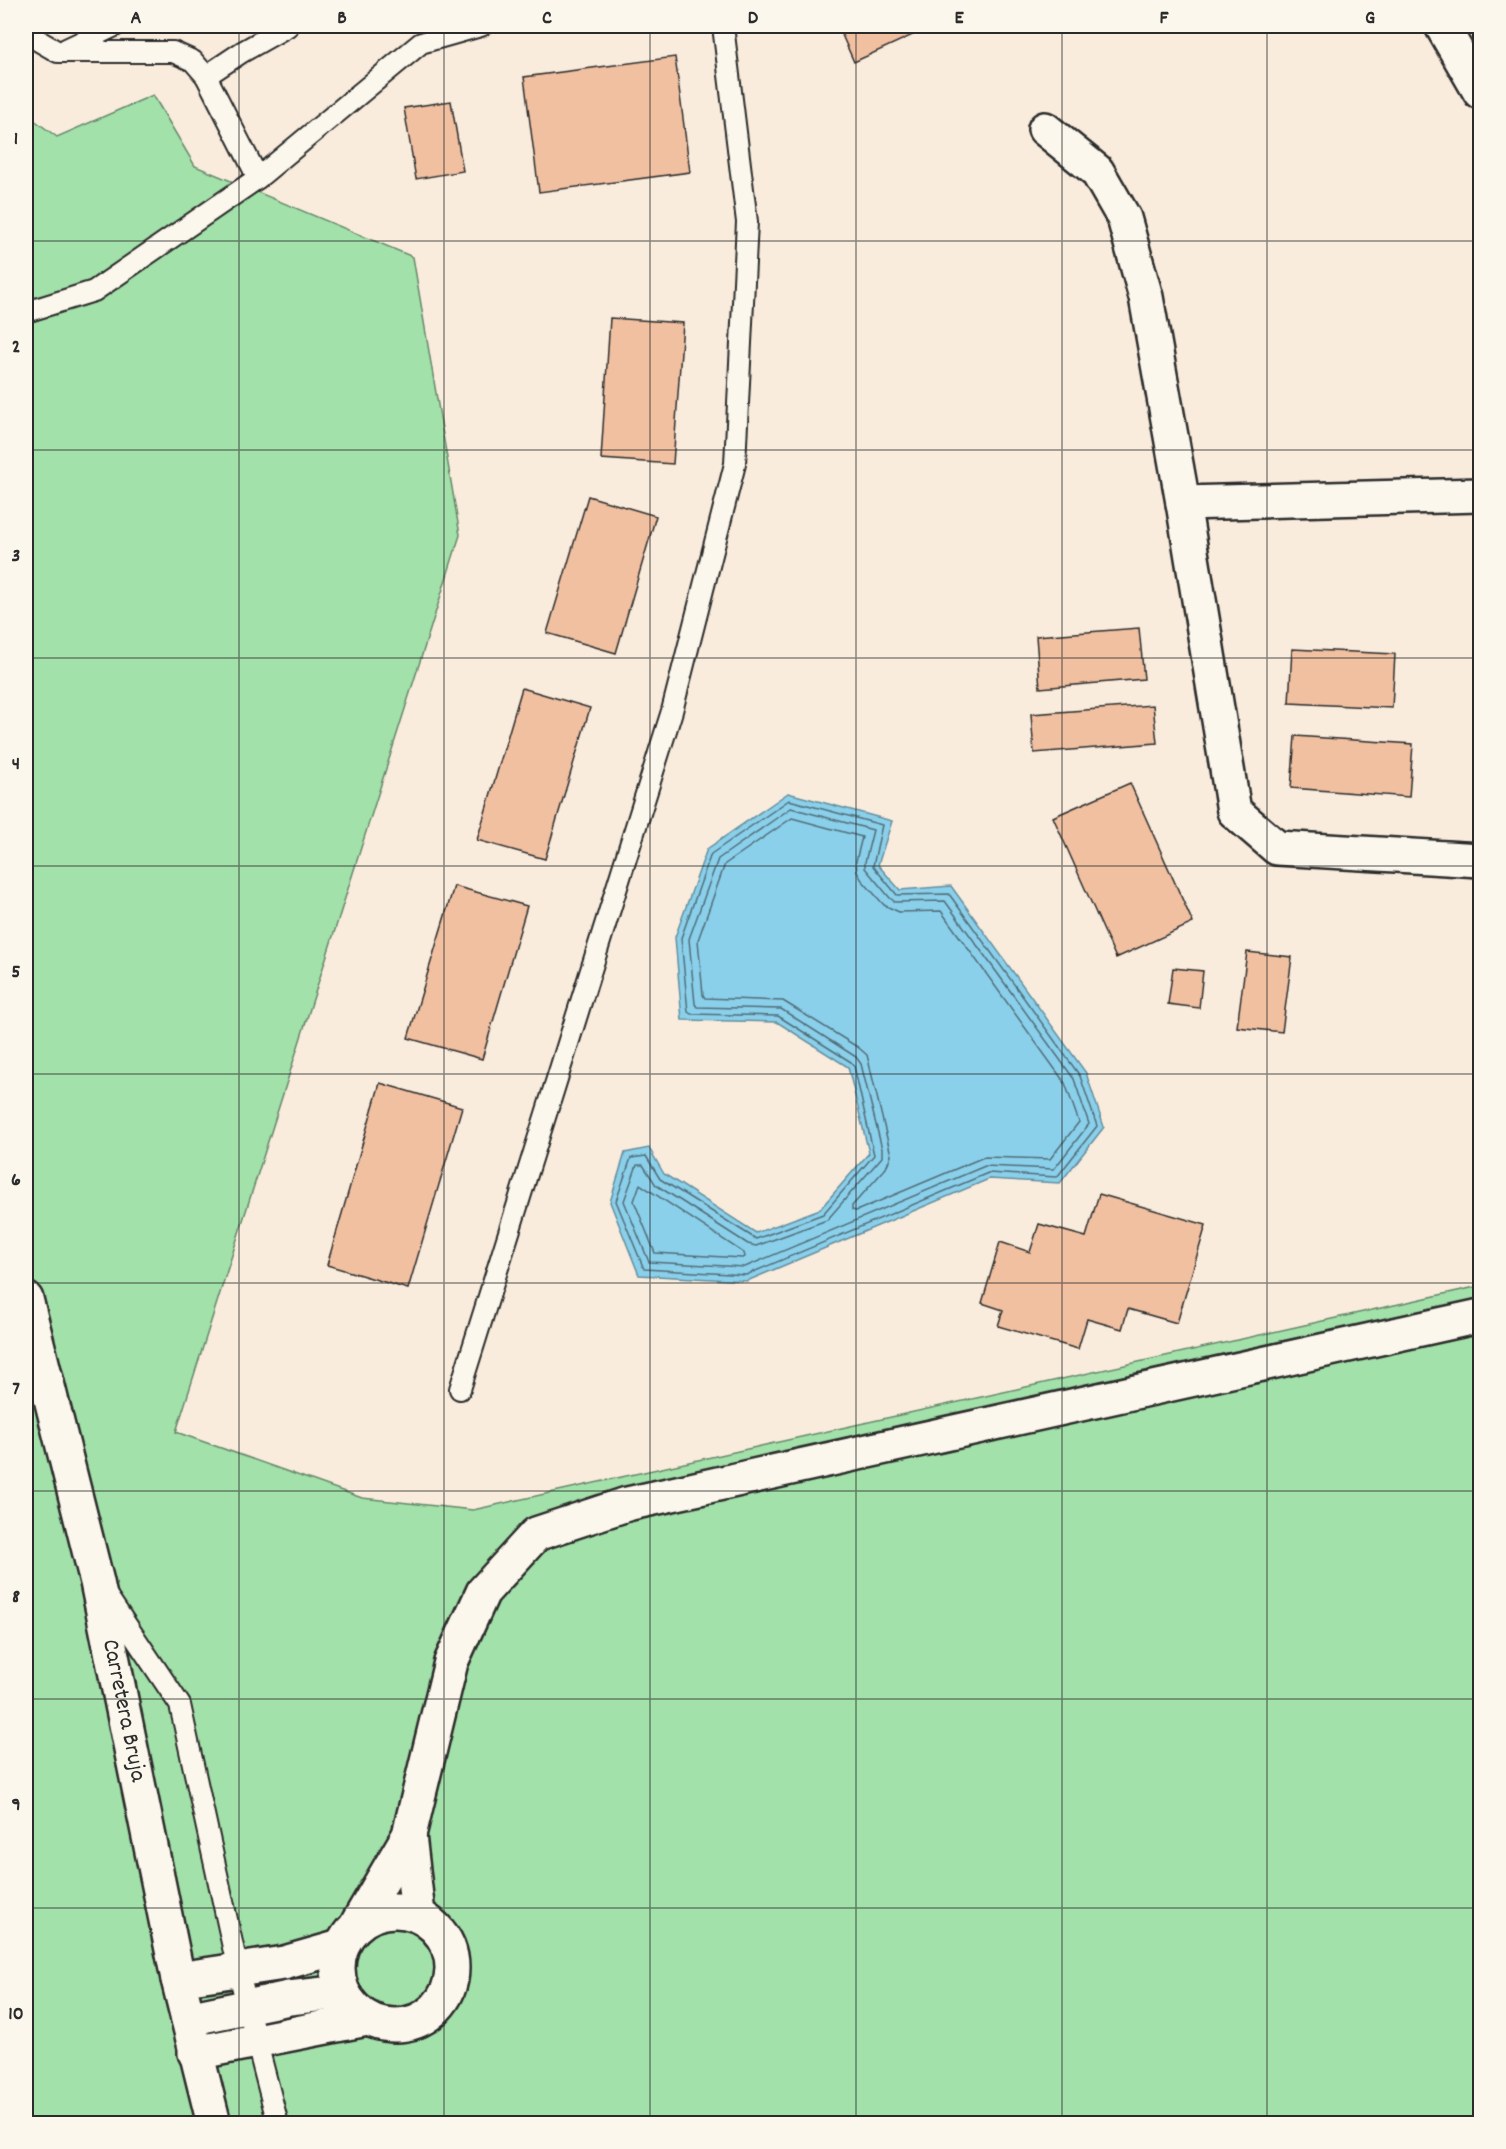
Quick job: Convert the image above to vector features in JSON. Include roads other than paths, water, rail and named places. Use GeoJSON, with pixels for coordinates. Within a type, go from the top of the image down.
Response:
{"type":"FeatureCollection","features":[{"type":"Feature","properties":{"kind":"street"},"geometry":{"type":"LineString","coordinates":[[1442,26],[1480,92]]}},
{"type":"Feature","properties":{"kind":"street"},"geometry":{"type":"LineString","coordinates":[[1045,129],[1097,171],[1124,218],[1146,297],[1183,502],[1234,811],[1277,848],[1480,860]]}},
{"type":"Feature","properties":{"kind":"street"},"geometry":{"type":"LineString","coordinates":[[1183,502],[1480,495]]}},
{"type":"Feature","properties":{"kind":"street","name":"Carretera Bruja"},"geometry":{"type":"LineString","coordinates":[[26,1299],[97,1582],[178,1979],[214,2124]]}},
{"type":"Feature","properties":{"kind":"street"},"geometry":{"type":"LineString","coordinates":[[178,1979],[284,1963],[349,1935],[387,1909],[418,1914],[443,1933],[454,1963],[448,1994],[427,2017],[397,2026],[367,2019],[352,2008],[342,1992],[336,1970],[349,1935],[409,1835],[451,1662],[483,1592],[536,1534],[627,1504],[1480,1316]]}},
{"type":"Feature","properties":{"kind":"street"},"geometry":{"type":"LineString","coordinates":[[409,1835],[418,1914]]}},
{"type":"Feature","properties":{"kind":"street"},"geometry":{"type":"LineString","coordinates":[[188,2019],[289,1998],[342,1992]]}},
{"type":"Feature","properties":{"kind":"street"},"geometry":{"type":"LineString","coordinates":[[195,2053],[367,2019]]}},
{"type":"Feature","properties":{"kind":"lane"},"geometry":{"type":"LineString","coordinates":[[30,26],[39,41],[58,52],[173,52],[193,61],[206,76],[258,178]]}},
{"type":"Feature","properties":{"kind":"lane"},"geometry":{"type":"LineString","coordinates":[[58,52],[115,26]]}},
{"type":"Feature","properties":{"kind":"lane"},"geometry":{"type":"LineString","coordinates":[[206,76],[288,26]]}},
{"type":"Feature","properties":{"kind":"lane"},"geometry":{"type":"LineString","coordinates":[[26,312],[94,291],[258,178],[421,43],[481,26]]}},
{"type":"Feature","properties":{"kind":"lane"},"geometry":{"type":"LineString","coordinates":[[460,1389],[672,711],[735,464],[747,222],[723,26]]}},
{"type":"Feature","properties":{"kind":"lane"},"geometry":{"type":"LineString","coordinates":[[97,1582],[180,1705],[238,1970],[278,2124]]}},
{"type":"Feature","properties":{"kind":"water"},"geometry":{"type":"Polygon","coordinates":[[[788,793],[892,821],[878,865],[900,890],[951,886],[1086,1073],[1104,1127],[1060,1183],[989,1179],[747,1281],[639,1275],[610,1202],[625,1153],[649,1148],[664,1174],[756,1233],[820,1209],[869,1153],[848,1067],[777,1022],[682,1020],[675,937],[707,849],[788,793]]]}}]}
